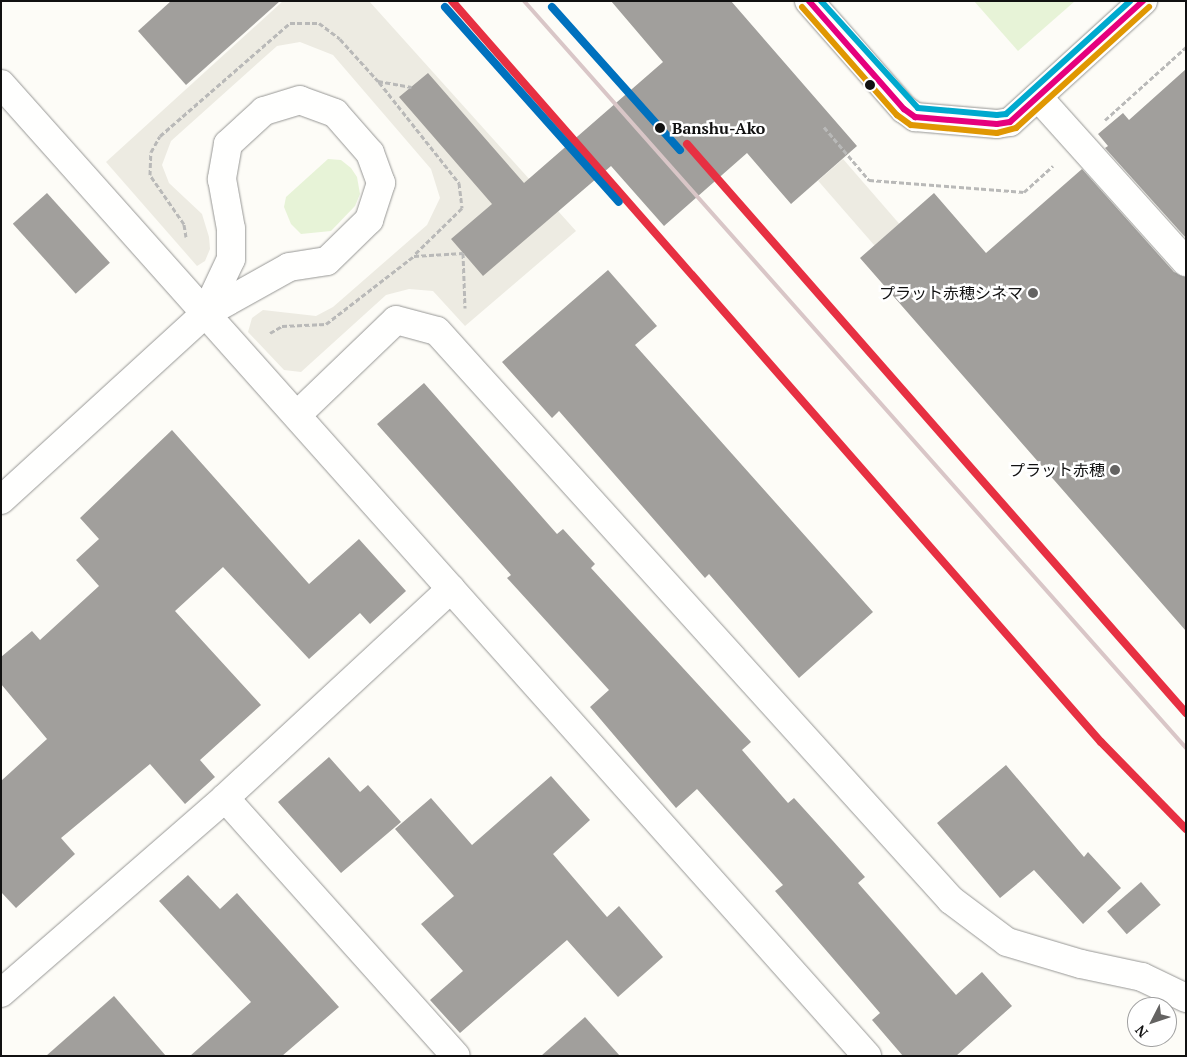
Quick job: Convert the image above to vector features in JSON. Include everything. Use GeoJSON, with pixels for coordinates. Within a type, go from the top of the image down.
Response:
{"type":"FeatureCollection","features":[{"type":"Feature","properties":{"kind":"street"},"geometry":{"type":"LineString","coordinates":[[809,1],[904,109],[915,117],[1010,122],[1143,1]]}},
{"type":"Feature","properties":{"kind":"street"},"geometry":{"type":"LineString","coordinates":[[1,84],[867,1056]]}},
{"type":"Feature","properties":{"kind":"street"},"geometry":{"type":"LineString","coordinates":[[1038,96],[1186,262]]}},
{"type":"Feature","properties":{"kind":"street"},"geometry":{"type":"LineString","coordinates":[[1,500],[205,314],[289,267],[327,261],[369,220],[381,183],[370,153],[335,113],[300,100],[264,111],[228,144],[222,179],[231,229],[231,259],[205,314]]}},
{"type":"Feature","properties":{"kind":"street"},"geometry":{"type":"LineString","coordinates":[[297,415],[396,320],[437,332],[952,900],[1007,942],[1081,964],[1142,977],[1186,998]]}},
{"type":"Feature","properties":{"kind":"street"},"geometry":{"type":"LineString","coordinates":[[1,993],[225,798],[451,589]]}},
{"type":"Feature","properties":{"kind":"street"},"geometry":{"type":"LineString","coordinates":[[225,798],[456,1056]]}},
{"type":"Feature","properties":{"kind":"path"},"geometry":{"type":"LineString","coordinates":[[265,336],[282,326],[326,324],[414,256],[462,208],[459,183],[378,81]]}},
{"type":"Feature","properties":{"kind":"path"},"geometry":{"type":"LineString","coordinates":[[414,256],[463,253],[465,317]]}},
{"type":"Feature","properties":{"kind":"green space"},"geometry":{"type":"Polygon","coordinates":[[[974,1],[1075,1],[1018,51],[974,1]]]}},
{"type":"Feature","properties":{"kind":"green space"},"geometry":{"type":"Polygon","coordinates":[[[328,159],[341,160],[351,168],[357,177],[360,194],[355,206],[331,231],[301,234],[291,224],[284,207],[286,197],[328,159]]]}},
{"type":"Feature","properties":{"kind":"shaded area"},"geometry":{"type":"Polygon","coordinates":[[[283,1],[369,1],[576,231],[465,326],[433,291],[409,289],[386,295],[301,372],[284,370],[248,332],[252,318],[263,310],[316,316],[333,307],[427,225],[440,198],[431,169],[333,55],[300,42],[277,46],[171,141],[162,165],[169,183],[202,214],[209,237],[210,249],[205,261],[197,266],[106,162],[283,1]]]}},
{"type":"Feature","properties":{"kind":"shaded area"},"geometry":{"type":"Polygon","coordinates":[[[843,159],[899,224],[875,246],[818,181],[843,159]]]}},
{"type":"Feature","properties":{"kind":"building"},"geometry":{"type":"Polygon","coordinates":[[[171,1],[280,1],[186,85],[138,31],[171,1]]]}},
{"type":"Feature","properties":{"kind":"building"},"geometry":{"type":"Polygon","coordinates":[[[611,1],[731,1],[857,146],[791,204],[747,153],[664,226],[611,166],[483,276],[451,239],[492,204],[399,97],[428,73],[524,183],[663,62],[611,1]]]}},
{"type":"Feature","properties":{"kind":"building"},"geometry":{"type":"Polygon","coordinates":[[[1186,69],[1186,238],[1105,148],[1108,146],[1098,134],[1123,113],[1129,120],[1186,69]]]}},
{"type":"Feature","properties":{"kind":"building","name":"プラット赤穂"},"geometry":{"type":"Polygon","coordinates":[[[1082,169],[1174,272],[1186,277],[1186,631],[860,258],[934,193],[986,253],[1082,169]]]}},
{"type":"Feature","properties":{"kind":"building"},"geometry":{"type":"Polygon","coordinates":[[[47,193],[110,263],[76,294],[13,224],[47,193]]]}},
{"type":"Feature","properties":{"kind":"building"},"geometry":{"type":"Polygon","coordinates":[[[608,270],[657,326],[635,345],[873,612],[799,678],[709,574],[705,578],[559,411],[552,418],[502,362],[608,270]]]}},
{"type":"Feature","properties":{"kind":"building"},"geometry":{"type":"Polygon","coordinates":[[[424,383],[557,534],[563,529],[595,564],[591,568],[751,742],[742,750],[788,803],[794,798],[865,877],[858,883],[956,995],[982,972],[1012,1006],[956,1056],[903,1056],[872,1020],[880,1013],[775,891],[783,885],[697,789],[676,808],[590,707],[609,690],[507,578],[511,575],[377,424],[424,383]]]}},
{"type":"Feature","properties":{"kind":"building"},"geometry":{"type":"Polygon","coordinates":[[[172,430],[309,584],[359,539],[406,591],[370,624],[360,613],[309,659],[223,567],[175,611],[261,705],[200,760],[215,777],[185,804],[150,764],[61,838],[75,854],[16,908],[1,892],[1,781],[47,739],[1,684],[1,657],[32,631],[40,640],[99,586],[76,560],[99,539],[80,518],[172,430]]]}},
{"type":"Feature","properties":{"kind":"building"},"geometry":{"type":"Polygon","coordinates":[[[329,757],[360,792],[368,785],[401,822],[341,873],[278,802],[329,757]]]}},
{"type":"Feature","properties":{"kind":"building"},"geometry":{"type":"Polygon","coordinates":[[[1006,765],[1084,857],[1088,852],[1121,888],[1083,924],[1034,870],[1000,898],[937,823],[1006,765]]]}},
{"type":"Feature","properties":{"kind":"building"},"geometry":{"type":"Polygon","coordinates":[[[551,776],[590,820],[553,854],[607,917],[619,906],[663,957],[618,997],[567,940],[460,1033],[430,1000],[463,971],[421,924],[454,896],[395,829],[431,798],[472,845],[551,776]]]}},
{"type":"Feature","properties":{"kind":"building"},"geometry":{"type":"Polygon","coordinates":[[[188,875],[220,909],[237,893],[339,1007],[282,1056],[190,1056],[251,1002],[159,901],[188,875]]]}},
{"type":"Feature","properties":{"kind":"building"},"geometry":{"type":"Polygon","coordinates":[[[1141,882],[1161,905],[1127,934],[1107,912],[1141,882]]]}},
{"type":"Feature","properties":{"kind":"building"},"geometry":{"type":"Polygon","coordinates":[[[114,996],[166,1056],[46,1056],[114,996]]]}},
{"type":"Feature","properties":{"kind":"building"},"geometry":{"type":"Polygon","coordinates":[[[585,1017],[620,1056],[541,1056],[585,1017]]]}},
{"type":"Feature","properties":{"kind":"railway"},"geometry":{"type":"LineString","coordinates":[[524,1],[1186,748]]}},
{"type":"Feature","properties":{"kind":"transit line","name":"N"},"geometry":{"type":"LineString","coordinates":[[452,1],[1101,742],[1186,829]]}},
{"type":"Feature","properties":{"kind":"transit line"},"geometry":{"type":"LineString","coordinates":[[809,1],[904,109],[915,117],[997,124],[1010,122],[1143,1]]}},
{"type":"Feature","properties":{"kind":"transit line"},"geometry":{"type":"LineString","coordinates":[[821,1],[918,108],[997,115],[1006,114],[1130,1]]}},
{"type":"Feature","properties":{"kind":"transit line"},"geometry":{"type":"LineString","coordinates":[[445,7],[619,202]]}},
{"type":"Feature","properties":{"kind":"transit line"},"geometry":{"type":"LineString","coordinates":[[552,7],[680,150]]}},
{"type":"Feature","properties":{"kind":"transit line"},"geometry":{"type":"LineString","coordinates":[[802,7],[897,115],[911,125],[997,133],[1016,128],[1149,7]]}},
{"type":"Feature","properties":{"kind":"transit line","name":"N"},"geometry":{"type":"LineString","coordinates":[[687,144],[1186,713]]}},
{"type":"Feature","properties":{"kind":"place","name":"Banshu-Ako"},"geometry":{"type":"Point","coordinates":[660,128]}},
{"type":"Feature","properties":{"kind":"place","name":"プラット赤穂シネマ"},"geometry":{"type":"Point","coordinates":[1033,293]}},
{"type":"Feature","properties":{"kind":"place","name":"プラット赤穂"},"geometry":{"type":"Point","coordinates":[1115,470]}}]}
